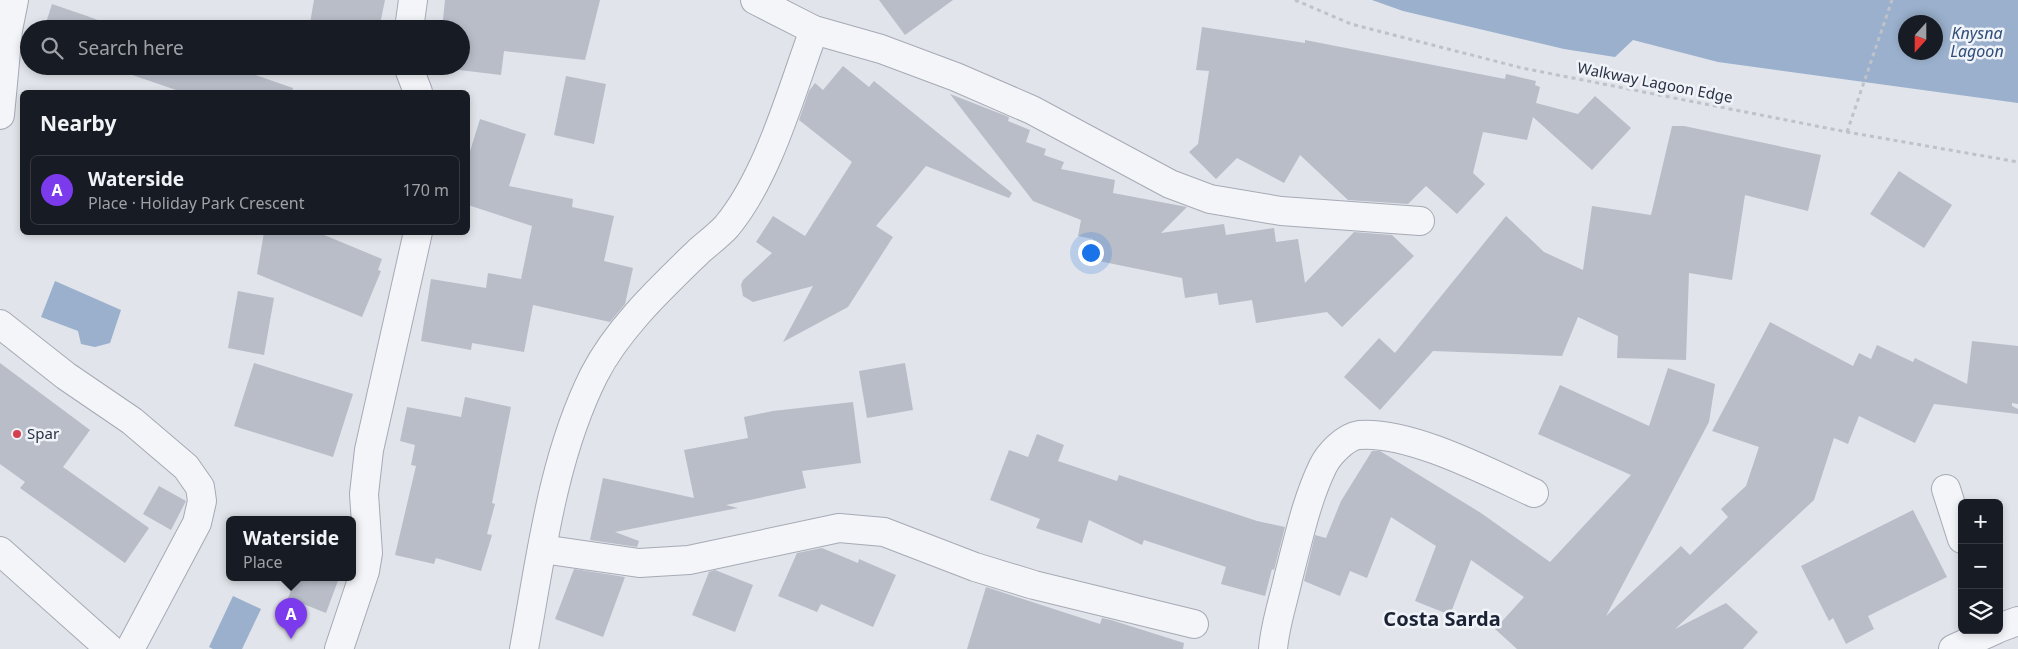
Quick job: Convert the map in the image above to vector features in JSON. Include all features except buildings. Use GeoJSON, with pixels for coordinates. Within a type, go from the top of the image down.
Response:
{"type":"FeatureCollection","features":[{"type":"Feature","properties":{"kind":"street"},"geometry":{"type":"LineString","coordinates":[[0,115],[8,30],[14,0]]}},
{"type":"Feature","properties":{"kind":"street"},"geometry":{"type":"LineString","coordinates":[[410,20],[413,0]]}},
{"type":"Feature","properties":{"kind":"street"},"geometry":{"type":"LineString","coordinates":[[755,0],[814,30],[881,49],[964,80],[1032,110],[1170,184],[1210,199],[1281,211],[1420,221]]}},
{"type":"Feature","properties":{"kind":"street"},"geometry":{"type":"LineString","coordinates":[[524,649],[542,549],[568,432],[595,374],[613,345],[650,300],[727,226],[757,181],[814,30]]}},
{"type":"Feature","properties":{"kind":"street"},"geometry":{"type":"LineString","coordinates":[[411,75],[417,90]]}},
{"type":"Feature","properties":{"kind":"street"},"geometry":{"type":"LineString","coordinates":[[339,649],[365,571],[368,554],[364,494],[369,450],[417,235]]}},
{"type":"Feature","properties":{"kind":"street"},"geometry":{"type":"LineString","coordinates":[[0,324],[66,376],[132,421],[186,466],[200,487],[202,501],[197,523],[130,649]]}},
{"type":"Feature","properties":{"kind":"street"},"geometry":{"type":"LineString","coordinates":[[1273,649],[1301,528],[1323,466],[1330,455],[1346,440],[1358,435],[1389,437],[1451,455],[1534,493]]}},
{"type":"Feature","properties":{"kind":"street"},"geometry":{"type":"LineString","coordinates":[[1946,489],[1958,526]]}},
{"type":"Feature","properties":{"kind":"street"},"geometry":{"type":"LineString","coordinates":[[542,549],[639,562],[689,560],[838,528],[884,532],[975,567],[1017,580],[1194,624]]}},
{"type":"Feature","properties":{"kind":"street"},"geometry":{"type":"LineString","coordinates":[[0,551],[110,649]]}},
{"type":"Feature","properties":{"kind":"street"},"geometry":{"type":"LineString","coordinates":[[2003,627],[2018,621]]}},
{"type":"Feature","properties":{"kind":"street"},"geometry":{"type":"LineString","coordinates":[[1953,649],[1985,634]]}},
{"type":"Feature","properties":{"kind":"path","name":"Walkway Lagoon Edge"},"geometry":{"type":"LineString","coordinates":[[1295,0],[1351,24],[1522,68],[1847,132],[2018,162]]}},
{"type":"Feature","properties":{"kind":"path"},"geometry":{"type":"LineString","coordinates":[[1847,132],[1892,0]]}},
{"type":"Feature","properties":{"kind":"water","name":"Knysna Lagoon"},"geometry":{"type":"Polygon","coordinates":[[[1372,0],[2018,0],[2018,103],[1718,62],[1633,40],[1615,57],[1564,49],[1403,11],[1372,0]]]}},
{"type":"Feature","properties":{"kind":"water"},"geometry":{"type":"Polygon","coordinates":[[[55,281],[121,310],[110,343],[95,347],[81,344],[78,331],[41,317],[55,281]]]}},
{"type":"Feature","properties":{"kind":"water"},"geometry":{"type":"Polygon","coordinates":[[[233,596],[261,609],[242,649],[213,649],[209,647],[233,596]]]}},
{"type":"Feature","properties":{"kind":"place","name":"Spar"},"geometry":{"type":"Point","coordinates":[17,434]}},
{"type":"Feature","properties":{"kind":"place","name":"Waterside"},"geometry":{"type":"Point","coordinates":[291,639]}},
{"type":"Feature","properties":{"kind":"district","name":"Costa Sarda"},"geometry":{"type":"Point","coordinates":[1442,619]}}]}
